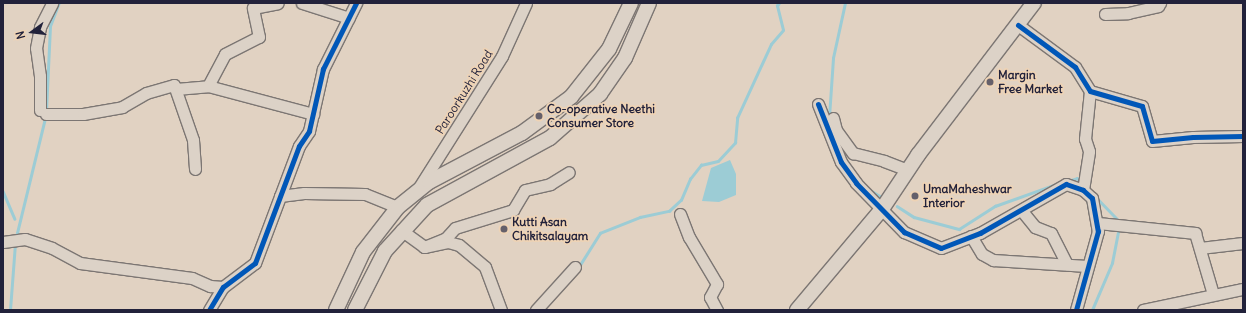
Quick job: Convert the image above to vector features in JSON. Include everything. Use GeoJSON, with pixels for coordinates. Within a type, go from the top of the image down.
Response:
{"type":"FeatureCollection","features":[{"type":"Feature","properties":{"kind":"main road"},"geometry":{"type":"LineString","coordinates":[[336,310],[363,252],[398,207],[417,190],[522,133],[571,97],[605,55],[631,3]]}},
{"type":"Feature","properties":{"kind":"main road"},"geometry":{"type":"LineString","coordinates":[[355,310],[372,273],[401,230],[427,205],[550,138],[600,94],[625,58],[649,3]]}},
{"type":"Feature","properties":{"kind":"main road"},"geometry":{"type":"LineString","coordinates":[[797,310],[882,209],[907,170],[1034,3]]}},
{"type":"Feature","properties":{"kind":"street"},"geometry":{"type":"LineString","coordinates":[[52,3],[40,27],[36,48],[43,112],[83,114],[122,107],[146,93],[174,85],[193,140],[195,169]]}},
{"type":"Feature","properties":{"kind":"street"},"geometry":{"type":"LineString","coordinates":[[208,86],[225,54],[258,37],[253,8],[278,3]]}},
{"type":"Feature","properties":{"kind":"street"},"geometry":{"type":"LineString","coordinates":[[302,3],[349,18]]}},
{"type":"Feature","properties":{"kind":"street"},"geometry":{"type":"LineString","coordinates":[[209,310],[223,287],[254,263],[299,146],[309,131],[323,69],[356,3]]}},
{"type":"Feature","properties":{"kind":"street","name":"Paroorkuzhi Road"},"geometry":{"type":"LineString","coordinates":[[417,190],[502,56],[526,3]]}},
{"type":"Feature","properties":{"kind":"street"},"geometry":{"type":"LineString","coordinates":[[1105,14],[1128,13],[1158,6],[1160,3]]}},
{"type":"Feature","properties":{"kind":"street"},"geometry":{"type":"LineString","coordinates":[[1018,25],[1075,67],[1090,91],[1086,139],[1088,151],[1083,190]]}},
{"type":"Feature","properties":{"kind":"street"},"geometry":{"type":"LineString","coordinates":[[176,89],[208,86],[313,114]]}},
{"type":"Feature","properties":{"kind":"street"},"geometry":{"type":"LineString","coordinates":[[1090,91],[1142,106],[1152,141],[1243,136]]}},
{"type":"Feature","properties":{"kind":"street"},"geometry":{"type":"LineString","coordinates":[[818,104],[841,162],[856,183],[904,232],[941,248],[971,236],[1022,211],[1066,184],[1083,190],[1092,198],[1098,222],[1098,231],[1087,266],[1076,310]]}},
{"type":"Feature","properties":{"kind":"street"},"geometry":{"type":"LineString","coordinates":[[833,118],[836,130],[853,153],[907,170]]}},
{"type":"Feature","properties":{"kind":"street"},"geometry":{"type":"LineString","coordinates":[[424,247],[446,238],[455,228],[513,210],[525,190],[550,184],[569,172]]}},
{"type":"Feature","properties":{"kind":"street"},"geometry":{"type":"LineString","coordinates":[[280,196],[304,193],[365,194],[398,207]]}},
{"type":"Feature","properties":{"kind":"street"},"geometry":{"type":"LineString","coordinates":[[1022,211],[1035,227],[1051,232],[1067,264]]}},
{"type":"Feature","properties":{"kind":"street"},"geometry":{"type":"LineString","coordinates":[[680,214],[689,238],[717,284],[710,297],[717,310]]}},
{"type":"Feature","properties":{"kind":"street"},"geometry":{"type":"LineString","coordinates":[[1098,222],[1195,233],[1213,294]]}},
{"type":"Feature","properties":{"kind":"street"},"geometry":{"type":"LineString","coordinates":[[401,230],[424,247],[448,242],[459,245],[485,267],[501,310]]}},
{"type":"Feature","properties":{"kind":"street"},"geometry":{"type":"LineString","coordinates":[[971,236],[982,254],[993,260],[1087,266]]}},
{"type":"Feature","properties":{"kind":"street"},"geometry":{"type":"LineString","coordinates":[[11,241],[52,248],[80,262],[192,278],[210,286],[223,287]]}},
{"type":"Feature","properties":{"kind":"street"},"geometry":{"type":"LineString","coordinates":[[1200,248],[1243,243]]}},
{"type":"Feature","properties":{"kind":"street"},"geometry":{"type":"LineString","coordinates":[[536,310],[575,267]]}},
{"type":"Feature","properties":{"kind":"street"},"geometry":{"type":"LineString","coordinates":[[1143,310],[1213,294],[1243,289]]}},
{"type":"Feature","properties":{"kind":"water"},"geometry":{"type":"Polygon","coordinates":[[[730,160],[736,174],[736,195],[719,202],[702,201],[711,168],[730,160]]]}},
{"type":"Feature","properties":{"kind":"waterway"},"geometry":{"type":"LineString","coordinates":[[46,111],[50,26],[59,3]]}},
{"type":"Feature","properties":{"kind":"waterway"},"geometry":{"type":"LineString","coordinates":[[578,268],[600,233],[640,217],[669,211],[681,200],[690,179],[701,165],[718,161],[735,143],[737,118],[771,44],[783,30],[777,6],[779,3]]}},
{"type":"Feature","properties":{"kind":"waterway"},"geometry":{"type":"LineString","coordinates":[[829,117],[833,58],[845,3]]}},
{"type":"Feature","properties":{"kind":"waterway"},"geometry":{"type":"LineString","coordinates":[[16,237],[45,118]]}},
{"type":"Feature","properties":{"kind":"waterway"},"geometry":{"type":"LineString","coordinates":[[1068,181],[1077,178],[1081,182]]}},
{"type":"Feature","properties":{"kind":"waterway"},"geometry":{"type":"LineString","coordinates":[[897,206],[914,217],[959,229],[995,206],[1056,184]]}},
{"type":"Feature","properties":{"kind":"waterway"},"geometry":{"type":"LineString","coordinates":[[867,188],[883,198]]}},
{"type":"Feature","properties":{"kind":"waterway"},"geometry":{"type":"LineString","coordinates":[[3,191],[15,219]]}},
{"type":"Feature","properties":{"kind":"waterway"},"geometry":{"type":"LineString","coordinates":[[1096,197],[1119,221]]}},
{"type":"Feature","properties":{"kind":"waterway"},"geometry":{"type":"LineString","coordinates":[[1092,310],[1112,263],[1119,227]]}},
{"type":"Feature","properties":{"kind":"waterway"},"geometry":{"type":"LineString","coordinates":[[10,310],[15,244]]}},
{"type":"Feature","properties":{"kind":"cycle path"},"geometry":{"type":"LineString","coordinates":[[209,310],[223,287],[255,263],[299,146],[309,131],[323,69],[356,3]]}},
{"type":"Feature","properties":{"kind":"cycle path"},"geometry":{"type":"LineString","coordinates":[[1018,25],[1075,67],[1090,91],[1142,106],[1152,141],[1193,137],[1243,136]]}},
{"type":"Feature","properties":{"kind":"cycle path"},"geometry":{"type":"LineString","coordinates":[[818,104],[841,162],[856,183],[904,232],[941,248],[980,233],[1066,184],[1083,190],[1092,198],[1098,231],[1076,310]]}},
{"type":"Feature","properties":{"kind":"place","name":"Margin Free Market"},"geometry":{"type":"Point","coordinates":[990,82]}},
{"type":"Feature","properties":{"kind":"place","name":"Co-operative Neethi Consumer Store"},"geometry":{"type":"Point","coordinates":[539,116]}},
{"type":"Feature","properties":{"kind":"place","name":"UmaMaheshwar Interior"},"geometry":{"type":"Point","coordinates":[915,196]}},
{"type":"Feature","properties":{"kind":"place","name":"Kutti Asan Chikitsalayam"},"geometry":{"type":"Point","coordinates":[504,229]}}]}
